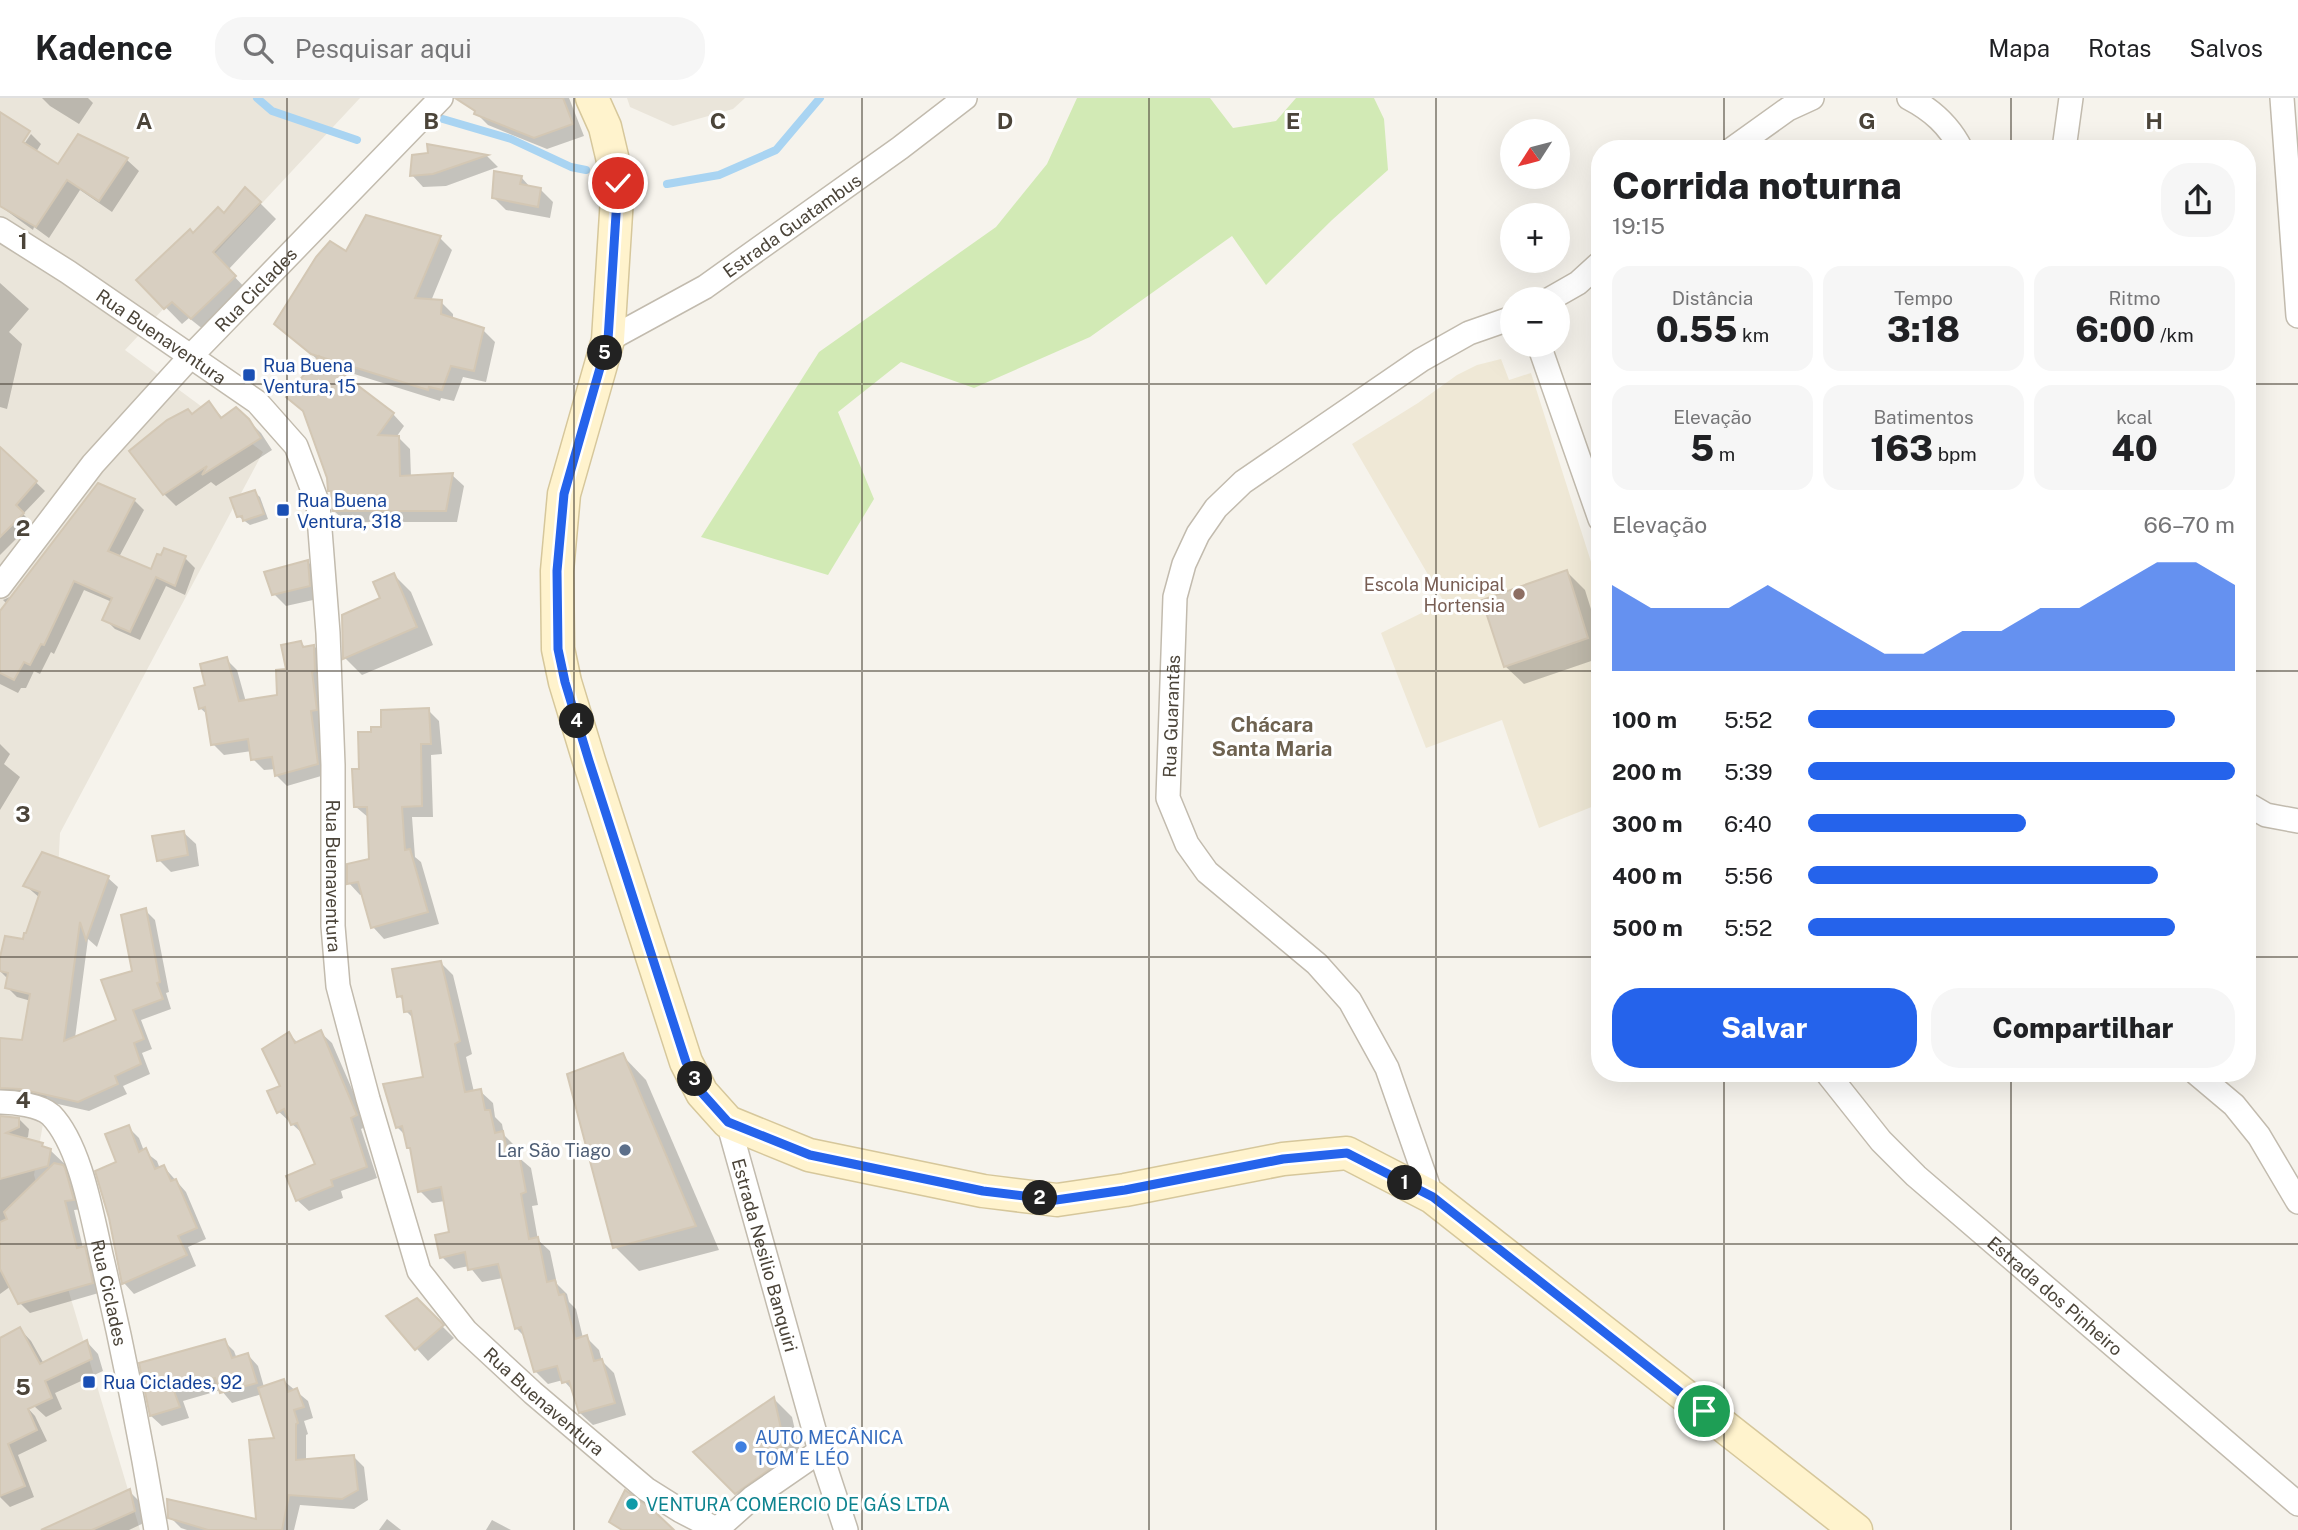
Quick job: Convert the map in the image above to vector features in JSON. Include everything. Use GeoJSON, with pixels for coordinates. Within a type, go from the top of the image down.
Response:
{"type":"FeatureCollection","features":[{"type":"Feature","properties":{"kind":"street","name":"Rua Ciclades"},"geometry":{"type":"LineString","coordinates":[[0,586],[93,464],[191,356],[441,98]]}},
{"type":"Feature","properties":{"kind":"street","name":"Estrada Nesilio Banquiri"},"geometry":{"type":"LineString","coordinates":[[592,98],[605,127],[618,183],[608,340],[564,494],[557,571],[558,649],[565,682],[593,774],[686,1062],[702,1093],[728,1122],[820,1451],[846,1530]]}},
{"type":"Feature","properties":{"kind":"street","name":"Estrada Guatambus"},"geometry":{"type":"LineString","coordinates":[[608,340],[705,287],[900,148],[965,98]]}},
{"type":"Feature","properties":{"kind":"street"},"geometry":{"type":"LineString","coordinates":[[1745,140],[1788,109],[1812,98]]}},
{"type":"Feature","properties":{"kind":"street"},"geometry":{"type":"LineString","coordinates":[[1909,98],[1926,107],[1952,131],[1956,140]]}},
{"type":"Feature","properties":{"kind":"street"},"geometry":{"type":"LineString","coordinates":[[2065,140],[2071,98]]}},
{"type":"Feature","properties":{"kind":"street"},"geometry":{"type":"LineString","coordinates":[[2282,98],[2298,316]]}},
{"type":"Feature","properties":{"kind":"street","name":"Rua Buenaventura"},"geometry":{"type":"LineString","coordinates":[[0,229],[68,272],[257,402],[296,446],[318,504],[328,633],[333,765],[333,926],[338,986],[419,1271],[466,1331],[533,1393],[646,1489],[716,1529]]}},
{"type":"Feature","properties":{"kind":"street"},"geometry":{"type":"LineString","coordinates":[[1570,288],[1591,272]]}},
{"type":"Feature","properties":{"kind":"street","name":"Rua Guarantãs"},"geometry":{"type":"LineString","coordinates":[[1433,1197],[1387,1068],[1350,1001],[1317,964],[1207,872],[1187,844],[1175,818],[1168,798],[1175,597],[1184,564],[1198,534],[1216,508],[1244,482],[1421,360],[1469,333],[1500,322]]}},
{"type":"Feature","properties":{"kind":"street"},"geometry":{"type":"LineString","coordinates":[[1543,357],[1591,493]]}},
{"type":"Feature","properties":{"kind":"street"},"geometry":{"type":"LineString","coordinates":[[2256,809],[2266,815],[2298,821]]}},
{"type":"Feature","properties":{"kind":"street","name":"Estrada dos Pinheiro"},"geometry":{"type":"LineString","coordinates":[[1834,1082],[1874,1133],[1916,1176],[2298,1504]]}},
{"type":"Feature","properties":{"kind":"street"},"geometry":{"type":"LineString","coordinates":[[2207,1082],[2234,1105],[2259,1136],[2298,1202]]}},
{"type":"Feature","properties":{"kind":"street","name":"Rua Ciclades"},"geometry":{"type":"LineString","coordinates":[[0,1102],[29,1106],[49,1113],[66,1137],[83,1179],[127,1366],[156,1530]]}},
{"type":"Feature","properties":{"kind":"street"},"geometry":{"type":"LineString","coordinates":[[728,1122],[810,1155],[983,1191],[1056,1200],[1125,1190],[1283,1159],[1347,1153],[1433,1197],[1856,1530]]}},
{"type":"Feature","properties":{"kind":"street"},"geometry":{"type":"LineString","coordinates":[[716,1529],[752,1498],[820,1451]]}},
{"type":"Feature","properties":{"kind":"shaded area"},"geometry":{"type":"Polygon","coordinates":[[[0,98],[360,98],[125,350],[263,452],[60,833],[46,1107],[34,1175],[140,1530],[0,1530],[0,98]]]}},
{"type":"Feature","properties":{"kind":"shaded area"},"geometry":{"type":"Polygon","coordinates":[[[627,98],[745,98],[733,109],[673,126],[630,107],[627,98]]]}},
{"type":"Feature","properties":{"kind":"shaded area","name":"Escola Municipal Hortensia"},"geometry":{"type":"Polygon","coordinates":[[[1501,359],[1509,380],[1531,373],[1591,562],[1591,807],[1539,828],[1502,720],[1426,748],[1381,633],[1444,602],[1352,444],[1457,375],[1477,365],[1501,359]]]}},
{"type":"Feature","properties":{"kind":"green space"},"geometry":{"type":"Polygon","coordinates":[[[1077,98],[1210,98],[1233,128],[1276,121],[1296,98],[1374,98],[1384,119],[1388,170],[1266,285],[1232,236],[1090,337],[974,388],[901,362],[838,412],[874,499],[828,575],[701,537],[819,352],[996,227],[1047,164],[1077,98]]]}},
{"type":"Feature","properties":{"kind":"building"},"geometry":{"type":"Polygon","coordinates":[[[455,98],[563,98],[573,124],[534,138],[474,114],[475,111],[455,98]]]}},
{"type":"Feature","properties":{"kind":"building"},"geometry":{"type":"Polygon","coordinates":[[[0,112],[30,131],[23,142],[58,164],[78,134],[128,158],[99,201],[67,180],[36,227],[0,206],[0,112]]]}},
{"type":"Feature","properties":{"kind":"building"},"geometry":{"type":"Polygon","coordinates":[[[427,144],[488,155],[433,174],[410,176],[412,155],[428,153],[427,144]]]}},
{"type":"Feature","properties":{"kind":"building"},"geometry":{"type":"Polygon","coordinates":[[[494,171],[522,176],[520,184],[541,188],[538,207],[492,198],[494,171]]]}},
{"type":"Feature","properties":{"kind":"building"},"geometry":{"type":"Polygon","coordinates":[[[245,187],[261,202],[213,252],[236,276],[191,319],[172,302],[164,309],[136,280],[190,229],[193,233],[218,207],[224,213],[245,187]]]}},
{"type":"Feature","properties":{"kind":"building"},"geometry":{"type":"Polygon","coordinates":[[[366,215],[441,236],[415,298],[442,300],[441,314],[484,328],[474,371],[451,366],[442,390],[429,387],[428,390],[311,354],[274,324],[316,257],[330,241],[346,251],[366,215]]]}},
{"type":"Feature","properties":{"kind":"building"},"geometry":{"type":"Polygon","coordinates":[[[319,356],[394,413],[378,435],[399,436],[400,476],[453,473],[446,511],[333,511],[331,491],[328,491],[327,478],[303,411],[286,397],[319,356]]]}},
{"type":"Feature","properties":{"kind":"building"},"geometry":{"type":"Polygon","coordinates":[[[209,401],[221,418],[236,407],[249,419],[261,438],[202,475],[207,466],[163,495],[129,451],[167,420],[188,409],[192,414],[209,401]]]}},
{"type":"Feature","properties":{"kind":"building"},"geometry":{"type":"Polygon","coordinates":[[[0,447],[37,481],[16,505],[24,513],[0,537],[0,447]]]}},
{"type":"Feature","properties":{"kind":"building"},"geometry":{"type":"Polygon","coordinates":[[[98,483],[135,499],[108,551],[151,569],[157,554],[161,555],[164,548],[186,556],[175,586],[156,577],[130,632],[102,620],[112,598],[74,581],[44,645],[41,644],[30,665],[24,662],[14,680],[0,673],[0,611],[98,483]]]}},
{"type":"Feature","properties":{"kind":"building"},"geometry":{"type":"Polygon","coordinates":[[[255,490],[264,514],[243,521],[242,516],[237,517],[230,498],[255,490]]]}},
{"type":"Feature","properties":{"kind":"building"},"geometry":{"type":"Polygon","coordinates":[[[308,560],[310,586],[272,595],[264,572],[308,560]]]}},
{"type":"Feature","properties":{"kind":"building"},"geometry":{"type":"Polygon","coordinates":[[[1567,570],[1588,638],[1504,667],[1482,600],[1567,570]]]}},
{"type":"Feature","properties":{"kind":"building"},"geometry":{"type":"Polygon","coordinates":[[[394,573],[417,627],[343,659],[342,615],[380,598],[373,582],[394,573]]]}},
{"type":"Feature","properties":{"kind":"building"},"geometry":{"type":"Polygon","coordinates":[[[301,641],[303,647],[314,645],[315,671],[312,672],[317,710],[311,711],[318,764],[275,776],[272,757],[251,760],[248,739],[211,745],[205,707],[199,709],[194,688],[205,685],[200,664],[227,657],[239,701],[277,695],[276,670],[286,669],[281,645],[301,641]]]}},
{"type":"Feature","properties":{"kind":"building"},"geometry":{"type":"Polygon","coordinates":[[[429,708],[431,744],[421,744],[422,806],[402,807],[405,850],[410,849],[428,912],[371,928],[358,882],[347,884],[347,864],[369,859],[367,807],[354,807],[352,769],[359,769],[358,732],[371,732],[371,727],[381,727],[381,710],[429,708]]]}},
{"type":"Feature","properties":{"kind":"building"},"geometry":{"type":"Polygon","coordinates":[[[184,831],[188,855],[157,861],[152,836],[184,831]]]}},
{"type":"Feature","properties":{"kind":"building"},"geometry":{"type":"Polygon","coordinates":[[[42,852],[109,876],[86,940],[80,922],[64,1041],[116,1020],[101,980],[132,971],[121,915],[146,908],[160,982],[157,983],[163,999],[133,1010],[144,1039],[134,1043],[141,1064],[115,1076],[118,1084],[78,1102],[20,1089],[0,1088],[0,1038],[22,1040],[30,994],[5,988],[8,973],[0,971],[0,957],[5,936],[23,939],[26,933],[40,892],[23,886],[42,852]]]}},
{"type":"Feature","properties":{"kind":"building"},"geometry":{"type":"Polygon","coordinates":[[[441,961],[460,1041],[455,1044],[465,1092],[481,1089],[485,1110],[490,1110],[495,1133],[503,1131],[508,1156],[519,1154],[526,1192],[521,1194],[529,1239],[538,1237],[547,1282],[555,1280],[559,1295],[564,1294],[575,1339],[587,1335],[594,1361],[602,1359],[615,1403],[579,1413],[569,1381],[562,1383],[557,1366],[534,1372],[521,1327],[515,1329],[498,1264],[468,1270],[465,1252],[440,1258],[435,1235],[449,1232],[441,1187],[418,1192],[410,1148],[407,1148],[402,1126],[396,1128],[383,1084],[423,1077],[411,1011],[404,1012],[402,996],[397,997],[392,969],[441,961]]]}},
{"type":"Feature","properties":{"kind":"building"},"geometry":{"type":"Polygon","coordinates":[[[321,1030],[357,1115],[351,1118],[367,1167],[331,1180],[333,1186],[296,1201],[286,1176],[315,1164],[297,1123],[291,1125],[284,1109],[277,1113],[276,1111],[267,1091],[280,1086],[262,1049],[289,1032],[295,1043],[321,1030]]]}},
{"type":"Feature","properties":{"kind":"building","name":"Lar São Tiago"},"geometry":{"type":"Polygon","coordinates":[[[623,1053],[696,1226],[613,1248],[567,1074],[623,1053]]]}},
{"type":"Feature","properties":{"kind":"building"},"geometry":{"type":"Polygon","coordinates":[[[0,1116],[19,1118],[19,1127],[6,1133],[43,1143],[42,1146],[51,1149],[48,1166],[0,1179],[0,1116]]]}},
{"type":"Feature","properties":{"kind":"building"},"geometry":{"type":"Polygon","coordinates":[[[129,1125],[139,1152],[146,1148],[155,1169],[164,1165],[171,1181],[176,1179],[197,1228],[178,1236],[187,1255],[122,1284],[109,1218],[95,1171],[116,1162],[105,1134],[129,1125]]]}},
{"type":"Feature","properties":{"kind":"building"},"geometry":{"type":"Polygon","coordinates":[[[54,1163],[65,1168],[74,1200],[65,1201],[77,1248],[85,1246],[93,1283],[18,1304],[0,1269],[0,1222],[7,1219],[4,1212],[54,1163]]]}},
{"type":"Feature","properties":{"kind":"building"},"geometry":{"type":"Polygon","coordinates":[[[417,1298],[444,1325],[415,1350],[386,1316],[417,1298]]]}},
{"type":"Feature","properties":{"kind":"building"},"geometry":{"type":"Polygon","coordinates":[[[20,1327],[40,1364],[87,1340],[92,1359],[45,1381],[52,1398],[28,1409],[37,1430],[8,1444],[25,1486],[0,1496],[0,1338],[20,1327]]]}},
{"type":"Feature","properties":{"kind":"building"},"geometry":{"type":"Polygon","coordinates":[[[225,1339],[232,1358],[248,1353],[257,1383],[220,1393],[215,1378],[174,1391],[180,1407],[150,1416],[139,1363],[225,1339]]]}},
{"type":"Feature","properties":{"kind":"building"},"geometry":{"type":"Polygon","coordinates":[[[284,1379],[288,1392],[297,1388],[304,1407],[294,1410],[298,1423],[296,1460],[354,1455],[358,1490],[342,1499],[289,1495],[282,1530],[208,1530],[168,1518],[167,1499],[256,1519],[249,1440],[274,1438],[258,1388],[284,1379]]]}},
{"type":"Feature","properties":{"kind":"building","name":"AUTO MECÂNICA TOM E LÉO"},"geometry":{"type":"Polygon","coordinates":[[[774,1397],[784,1442],[773,1467],[735,1494],[693,1452],[774,1397]]]}},
{"type":"Feature","properties":{"kind":"building"},"geometry":{"type":"Polygon","coordinates":[[[130,1489],[135,1511],[92,1530],[41,1530],[130,1489]]]}},
{"type":"Feature","properties":{"kind":"building","name":"VENTURA COMERCIO DE GÁS LTDA"},"geometry":{"type":"Polygon","coordinates":[[[625,1490],[653,1510],[674,1530],[622,1530],[609,1522],[625,1490]]]}},
{"type":"Feature","properties":{"kind":"waterway"},"geometry":{"type":"LineString","coordinates":[[257,98],[272,111],[357,140]]}},
{"type":"Feature","properties":{"kind":"waterway"},"geometry":{"type":"LineString","coordinates":[[667,184],[719,175],[776,150],[820,98]]}},
{"type":"Feature","properties":{"kind":"waterway"},"geometry":{"type":"LineString","coordinates":[[436,117],[511,139],[571,167],[586,170]]}},
{"type":"Feature","properties":{"kind":"place","name":"Rua Buena Ventura, 15"},"geometry":{"type":"Point","coordinates":[249,375]}},
{"type":"Feature","properties":{"kind":"place","name":"Rua Buena Ventura, 318"},"geometry":{"type":"Point","coordinates":[283,510]}},
{"type":"Feature","properties":{"kind":"place","name":"Escola Municipal Hortensia"},"geometry":{"type":"Point","coordinates":[1519,594]}},
{"type":"Feature","properties":{"kind":"place","name":"Lar São Tiago"},"geometry":{"type":"Point","coordinates":[625,1150]}},
{"type":"Feature","properties":{"kind":"place","name":"Rua Ciclades, 92"},"geometry":{"type":"Point","coordinates":[89,1382]}},
{"type":"Feature","properties":{"kind":"place","name":"AUTO MECÂNICA TOM E LÉO"},"geometry":{"type":"Point","coordinates":[741,1447]}},
{"type":"Feature","properties":{"kind":"place","name":"VENTURA COMERCIO DE GÁS LTDA"},"geometry":{"type":"Point","coordinates":[632,1504]}},
{"type":"Feature","properties":{"kind":"district","name":"Chácara Santa Maria"},"geometry":{"type":"Point","coordinates":[1272,736]}},
{"type":"Feature","properties":{"kind":"route"},"geometry":{"type":"LineString","coordinates":[[618,183],[608,340],[564,494],[557,571],[558,649],[565,682],[686,1062],[702,1093],[728,1122],[810,1155],[983,1191],[1056,1200],[1125,1190],[1283,1159],[1347,1153],[1433,1197],[1704,1411]]}}]}
